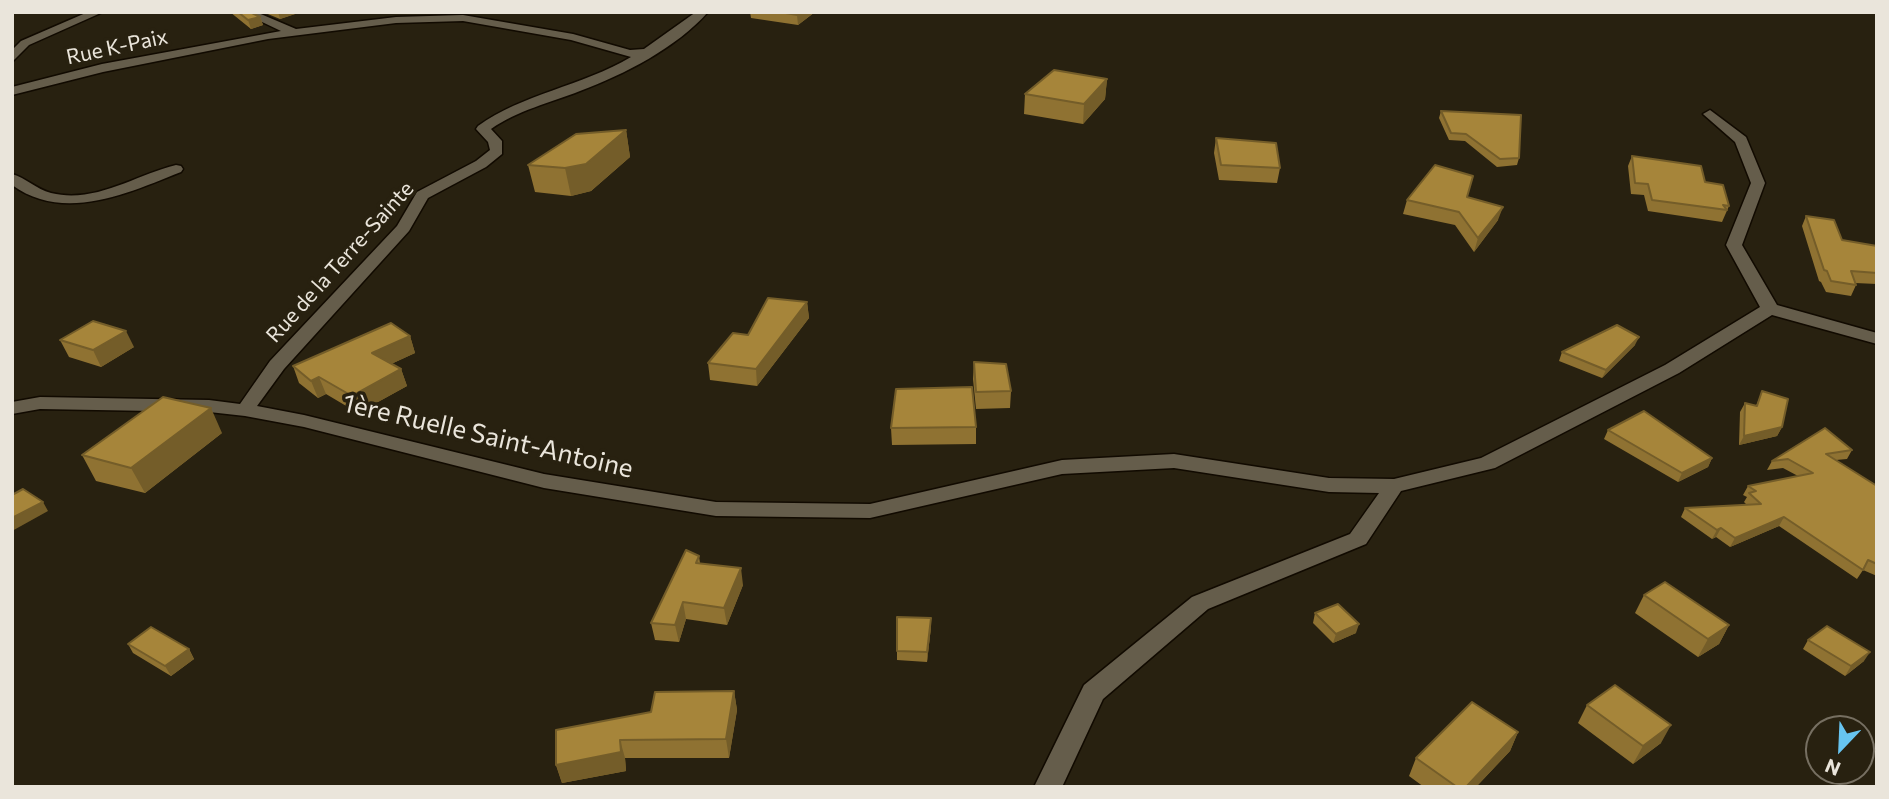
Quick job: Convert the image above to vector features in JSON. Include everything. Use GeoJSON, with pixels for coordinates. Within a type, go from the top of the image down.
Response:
{"type":"FeatureCollection","features":[{"type":"Feature","properties":{"kind":"street"},"geometry":{"type":"LineString","coordinates":[[246,12],[293,33]]}},
{"type":"Feature","properties":{"kind":"street","name":"Rue de la Terre-Sainte"},"geometry":{"type":"LineString","coordinates":[[245,410],[276,365],[403,228],[422,195],[481,164],[497,151],[495,141],[483,130],[500,115],[579,87],[679,33],[703,12]]}},
{"type":"Feature","properties":{"kind":"street"},"geometry":{"type":"LineString","coordinates":[[12,58],[25,43],[92,13]]}},
{"type":"Feature","properties":{"kind":"street","name":"Rue K-Paix"},"geometry":{"type":"LineString","coordinates":[[12,91],[102,68],[293,33],[396,20],[463,18],[573,37],[629,54],[644,53]]}},
{"type":"Feature","properties":{"kind":"street"},"geometry":{"type":"LineString","coordinates":[[1710,114],[1741,140],[1758,183],[1734,245],[1770,309],[1877,339]]}},
{"type":"Feature","properties":{"kind":"street"},"geometry":{"type":"LineString","coordinates":[[12,178],[25,190],[60,200],[116,193],[176,169]]}},
{"type":"Feature","properties":{"kind":"street","name":"1ère Ruelle Saint-Antoine"},"geometry":{"type":"LineString","coordinates":[[12,408],[40,403],[209,406],[245,410],[304,421],[544,481],[716,509],[870,512],[1062,467],[1174,461],[1329,485],[1394,486],[1488,463],[1672,369],[1770,309]]}},
{"type":"Feature","properties":{"kind":"street"},"geometry":{"type":"LineString","coordinates":[[1048,787],[1093,692],[1200,603],[1358,539],[1394,486]]}},
{"type":"Feature","properties":{"kind":"building"},"geometry":{"type":"Polygon","coordinates":[[[238,12],[250,12],[260,17],[248,20],[238,12]]]}},
{"type":"Feature","properties":{"kind":"building"},"geometry":{"type":"Polygon","coordinates":[[[780,12],[801,12],[797,15],[780,12]]]}},
{"type":"Feature","properties":{"kind":"building"},"geometry":{"type":"Polygon","coordinates":[[[1054,70],[1107,79],[1084,104],[1025,94],[1054,70]]]}},
{"type":"Feature","properties":{"kind":"building"},"geometry":{"type":"Polygon","coordinates":[[[1441,111],[1521,115],[1519,158],[1500,159],[1466,134],[1451,133],[1441,111]]]}},
{"type":"Feature","properties":{"kind":"building"},"geometry":{"type":"Polygon","coordinates":[[[626,130],[586,164],[565,168],[528,165],[576,134],[626,130]]]}},
{"type":"Feature","properties":{"kind":"building"},"geometry":{"type":"Polygon","coordinates":[[[1216,138],[1276,143],[1280,168],[1221,165],[1216,138]]]}},
{"type":"Feature","properties":{"kind":"building"},"geometry":{"type":"Polygon","coordinates":[[[1632,156],[1701,166],[1705,182],[1723,185],[1729,206],[1723,205],[1727,210],[1652,200],[1648,184],[1635,183],[1632,156]]]}},
{"type":"Feature","properties":{"kind":"building"},"geometry":{"type":"Polygon","coordinates":[[[1435,165],[1473,176],[1467,197],[1503,207],[1478,238],[1459,212],[1407,200],[1435,165]]]}},
{"type":"Feature","properties":{"kind":"building"},"geometry":{"type":"Polygon","coordinates":[[[1806,216],[1834,220],[1842,240],[1877,246],[1877,273],[1851,271],[1856,285],[1831,281],[1824,270],[1806,216]]]}},
{"type":"Feature","properties":{"kind":"building"},"geometry":{"type":"Polygon","coordinates":[[[768,298],[807,302],[756,369],[708,363],[733,333],[748,335],[768,298]]]}},
{"type":"Feature","properties":{"kind":"building"},"geometry":{"type":"Polygon","coordinates":[[[93,321],[126,331],[93,350],[60,340],[93,321]]]}},
{"type":"Feature","properties":{"kind":"building"},"geometry":{"type":"Polygon","coordinates":[[[391,323],[410,336],[372,353],[401,369],[352,396],[319,377],[311,381],[293,366],[391,323]]]}},
{"type":"Feature","properties":{"kind":"building"},"geometry":{"type":"Polygon","coordinates":[[[1617,325],[1639,337],[1606,370],[1562,352],[1617,325]]]}},
{"type":"Feature","properties":{"kind":"building"},"geometry":{"type":"Polygon","coordinates":[[[974,362],[1006,364],[1011,391],[976,392],[974,362]]]}},
{"type":"Feature","properties":{"kind":"building"},"geometry":{"type":"Polygon","coordinates":[[[972,387],[976,427],[891,428],[896,389],[972,387]]]}},
{"type":"Feature","properties":{"kind":"building"},"geometry":{"type":"Polygon","coordinates":[[[1762,391],[1788,399],[1782,427],[1744,436],[1745,403],[1757,406],[1762,391]]]}},
{"type":"Feature","properties":{"kind":"building"},"geometry":{"type":"Polygon","coordinates":[[[163,397],[211,408],[131,468],[82,455],[163,397]]]}},
{"type":"Feature","properties":{"kind":"building"},"geometry":{"type":"Polygon","coordinates":[[[1644,411],[1712,458],[1682,473],[1608,430],[1644,411]]]}},
{"type":"Feature","properties":{"kind":"building"},"geometry":{"type":"Polygon","coordinates":[[[1825,428],[1852,450],[1826,454],[1877,486],[1877,564],[1868,560],[1863,570],[1784,517],[1735,538],[1721,528],[1717,530],[1685,508],[1761,504],[1749,493],[1756,491],[1748,486],[1813,473],[1788,459],[1772,461],[1825,428]]]}},
{"type":"Feature","properties":{"kind":"building"},"geometry":{"type":"Polygon","coordinates":[[[23,489],[43,502],[12,518],[12,495],[23,489]]]}},
{"type":"Feature","properties":{"kind":"building"},"geometry":{"type":"Polygon","coordinates":[[[686,550],[699,556],[696,563],[741,568],[724,608],[683,602],[675,625],[651,623],[686,550]]]}},
{"type":"Feature","properties":{"kind":"building"},"geometry":{"type":"Polygon","coordinates":[[[1665,582],[1729,625],[1708,639],[1644,595],[1665,582]]]}},
{"type":"Feature","properties":{"kind":"building"},"geometry":{"type":"Polygon","coordinates":[[[1338,604],[1359,624],[1336,634],[1315,613],[1338,604]]]}},
{"type":"Feature","properties":{"kind":"building"},"geometry":{"type":"Polygon","coordinates":[[[897,617],[931,618],[927,652],[897,651],[897,617]]]}},
{"type":"Feature","properties":{"kind":"building"},"geometry":{"type":"Polygon","coordinates":[[[1827,626],[1870,652],[1851,666],[1808,640],[1827,626]]]}},
{"type":"Feature","properties":{"kind":"building"},"geometry":{"type":"Polygon","coordinates":[[[151,627],[189,649],[165,666],[128,644],[151,627]]]}},
{"type":"Feature","properties":{"kind":"building"},"geometry":{"type":"Polygon","coordinates":[[[1615,685],[1671,725],[1643,746],[1587,705],[1615,685]]]}},
{"type":"Feature","properties":{"kind":"building"},"geometry":{"type":"Polygon","coordinates":[[[734,691],[726,739],[620,740],[621,752],[556,765],[556,730],[651,712],[655,692],[734,691]]]}},
{"type":"Feature","properties":{"kind":"building"},"geometry":{"type":"Polygon","coordinates":[[[1472,702],[1518,732],[1466,787],[1457,787],[1416,758],[1472,702]]]}}]}
